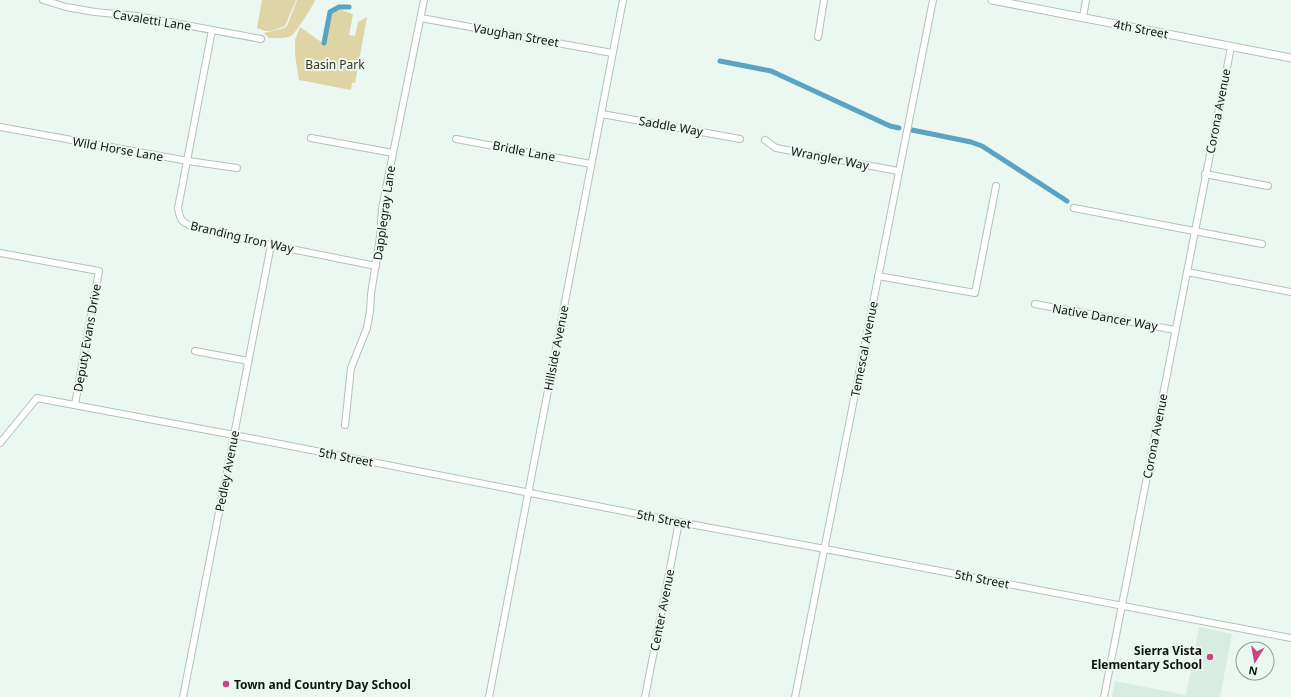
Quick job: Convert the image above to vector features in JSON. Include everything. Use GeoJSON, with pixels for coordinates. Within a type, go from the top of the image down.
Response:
{"type":"FeatureCollection","features":[{"type":"Feature","properties":{"kind":"street","name":"Cavaletti Lane"},"geometry":{"type":"LineString","coordinates":[[43,0],[66,7],[95,12],[137,16],[260,39]]}},
{"type":"Feature","properties":{"kind":"street","name":"Dapplegray Lane"},"geometry":{"type":"LineString","coordinates":[[345,425],[351,368],[367,328],[380,237],[382,208],[424,0]]}},
{"type":"Feature","properties":{"kind":"street","name":"Hillside Avenue"},"geometry":{"type":"LineString","coordinates":[[489,697],[623,0]]}},
{"type":"Feature","properties":{"kind":"street"},"geometry":{"type":"LineString","coordinates":[[818,37],[824,0]]}},
{"type":"Feature","properties":{"kind":"street","name":"Temescal Avenue"},"geometry":{"type":"LineString","coordinates":[[795,697],[933,0]]}},
{"type":"Feature","properties":{"kind":"street","name":"4th Street"},"geometry":{"type":"LineString","coordinates":[[992,0],[1291,58]]}},
{"type":"Feature","properties":{"kind":"street"},"geometry":{"type":"LineString","coordinates":[[1083,17],[1086,0]]}},
{"type":"Feature","properties":{"kind":"street","name":"Vaughan Street"},"geometry":{"type":"LineString","coordinates":[[421,18],[612,53]]}},
{"type":"Feature","properties":{"kind":"street","name":"Branding Iron Way"},"geometry":{"type":"LineString","coordinates":[[212,30],[178,208],[183,222],[193,227],[271,245],[376,266]]}},
{"type":"Feature","properties":{"kind":"street","name":"Corona Avenue"},"geometry":{"type":"LineString","coordinates":[[1104,697],[1231,47]]}},
{"type":"Feature","properties":{"kind":"street","name":"Saddle Way"},"geometry":{"type":"LineString","coordinates":[[602,114],[740,139]]}},
{"type":"Feature","properties":{"kind":"street","name":"Wild Horse Lane"},"geometry":{"type":"LineString","coordinates":[[0,127],[188,161],[237,168]]}},
{"type":"Feature","properties":{"kind":"street"},"geometry":{"type":"LineString","coordinates":[[311,138],[393,152]]}},
{"type":"Feature","properties":{"kind":"street","name":"Bridle Lane"},"geometry":{"type":"LineString","coordinates":[[456,138],[591,164]]}},
{"type":"Feature","properties":{"kind":"street","name":"Wrangler Way"},"geometry":{"type":"LineString","coordinates":[[765,140],[776,148],[898,171]]}},
{"type":"Feature","properties":{"kind":"street"},"geometry":{"type":"LineString","coordinates":[[1205,174],[1268,186]]}},
{"type":"Feature","properties":{"kind":"street"},"geometry":{"type":"LineString","coordinates":[[878,276],[975,293],[996,186]]}},
{"type":"Feature","properties":{"kind":"street"},"geometry":{"type":"LineString","coordinates":[[1074,208],[1262,244]]}},
{"type":"Feature","properties":{"kind":"street","name":"Pedley Avenue"},"geometry":{"type":"LineString","coordinates":[[183,697],[271,245]]}},
{"type":"Feature","properties":{"kind":"street","name":"Deputy Evans Drive"},"geometry":{"type":"LineString","coordinates":[[0,253],[99,271],[75,404]]}},
{"type":"Feature","properties":{"kind":"street"},"geometry":{"type":"LineString","coordinates":[[1187,272],[1291,292]]}},
{"type":"Feature","properties":{"kind":"street","name":"Native Dancer Way"},"geometry":{"type":"LineString","coordinates":[[1035,304],[1175,330]]}},
{"type":"Feature","properties":{"kind":"street"},"geometry":{"type":"LineString","coordinates":[[195,351],[248,361]]}},
{"type":"Feature","properties":{"kind":"street","name":"5th Street"},"geometry":{"type":"LineString","coordinates":[[0,443],[37,398],[75,404],[528,493],[1291,638]]}},
{"type":"Feature","properties":{"kind":"street","name":"Center Avenue"},"geometry":{"type":"LineString","coordinates":[[645,697],[679,522]]}},
{"type":"Feature","properties":{"kind":"shaded area","name":"Sierra Vista Elementary School"},"geometry":{"type":"Polygon","coordinates":[[[1199,627],[1232,634],[1220,697],[1112,697],[1115,681],[1186,695],[1199,627]]]}},
{"type":"Feature","properties":{"kind":"green space"},"geometry":{"type":"Polygon","coordinates":[[[262,0],[296,0],[285,26],[271,31],[265,31],[257,28],[262,0]]]}},
{"type":"Feature","properties":{"kind":"green space"},"geometry":{"type":"Polygon","coordinates":[[[297,0],[315,0],[304,20],[291,36],[283,38],[269,38],[264,33],[287,26],[297,0]]]}},
{"type":"Feature","properties":{"kind":"green space","name":"Basin Park"},"geometry":{"type":"Polygon","coordinates":[[[339,9],[353,14],[349,35],[355,36],[358,22],[367,17],[355,83],[352,83],[351,90],[299,80],[295,55],[295,40],[300,27],[324,44],[326,43],[332,14],[339,9]]]}},
{"type":"Feature","properties":{"kind":"waterway"},"geometry":{"type":"LineString","coordinates":[[324,43],[330,12],[339,7],[349,7]]}},
{"type":"Feature","properties":{"kind":"waterway"},"geometry":{"type":"LineString","coordinates":[[720,61],[771,71],[890,126],[899,128]]}},
{"type":"Feature","properties":{"kind":"waterway"},"geometry":{"type":"LineString","coordinates":[[912,130],[971,142],[982,146],[1067,201]]}},
{"type":"Feature","properties":{"kind":"place","name":"Sierra Vista Elementary School"},"geometry":{"type":"Point","coordinates":[1210,657]}},
{"type":"Feature","properties":{"kind":"place","name":"Town and Country Day School"},"geometry":{"type":"Point","coordinates":[226,684]}}]}
